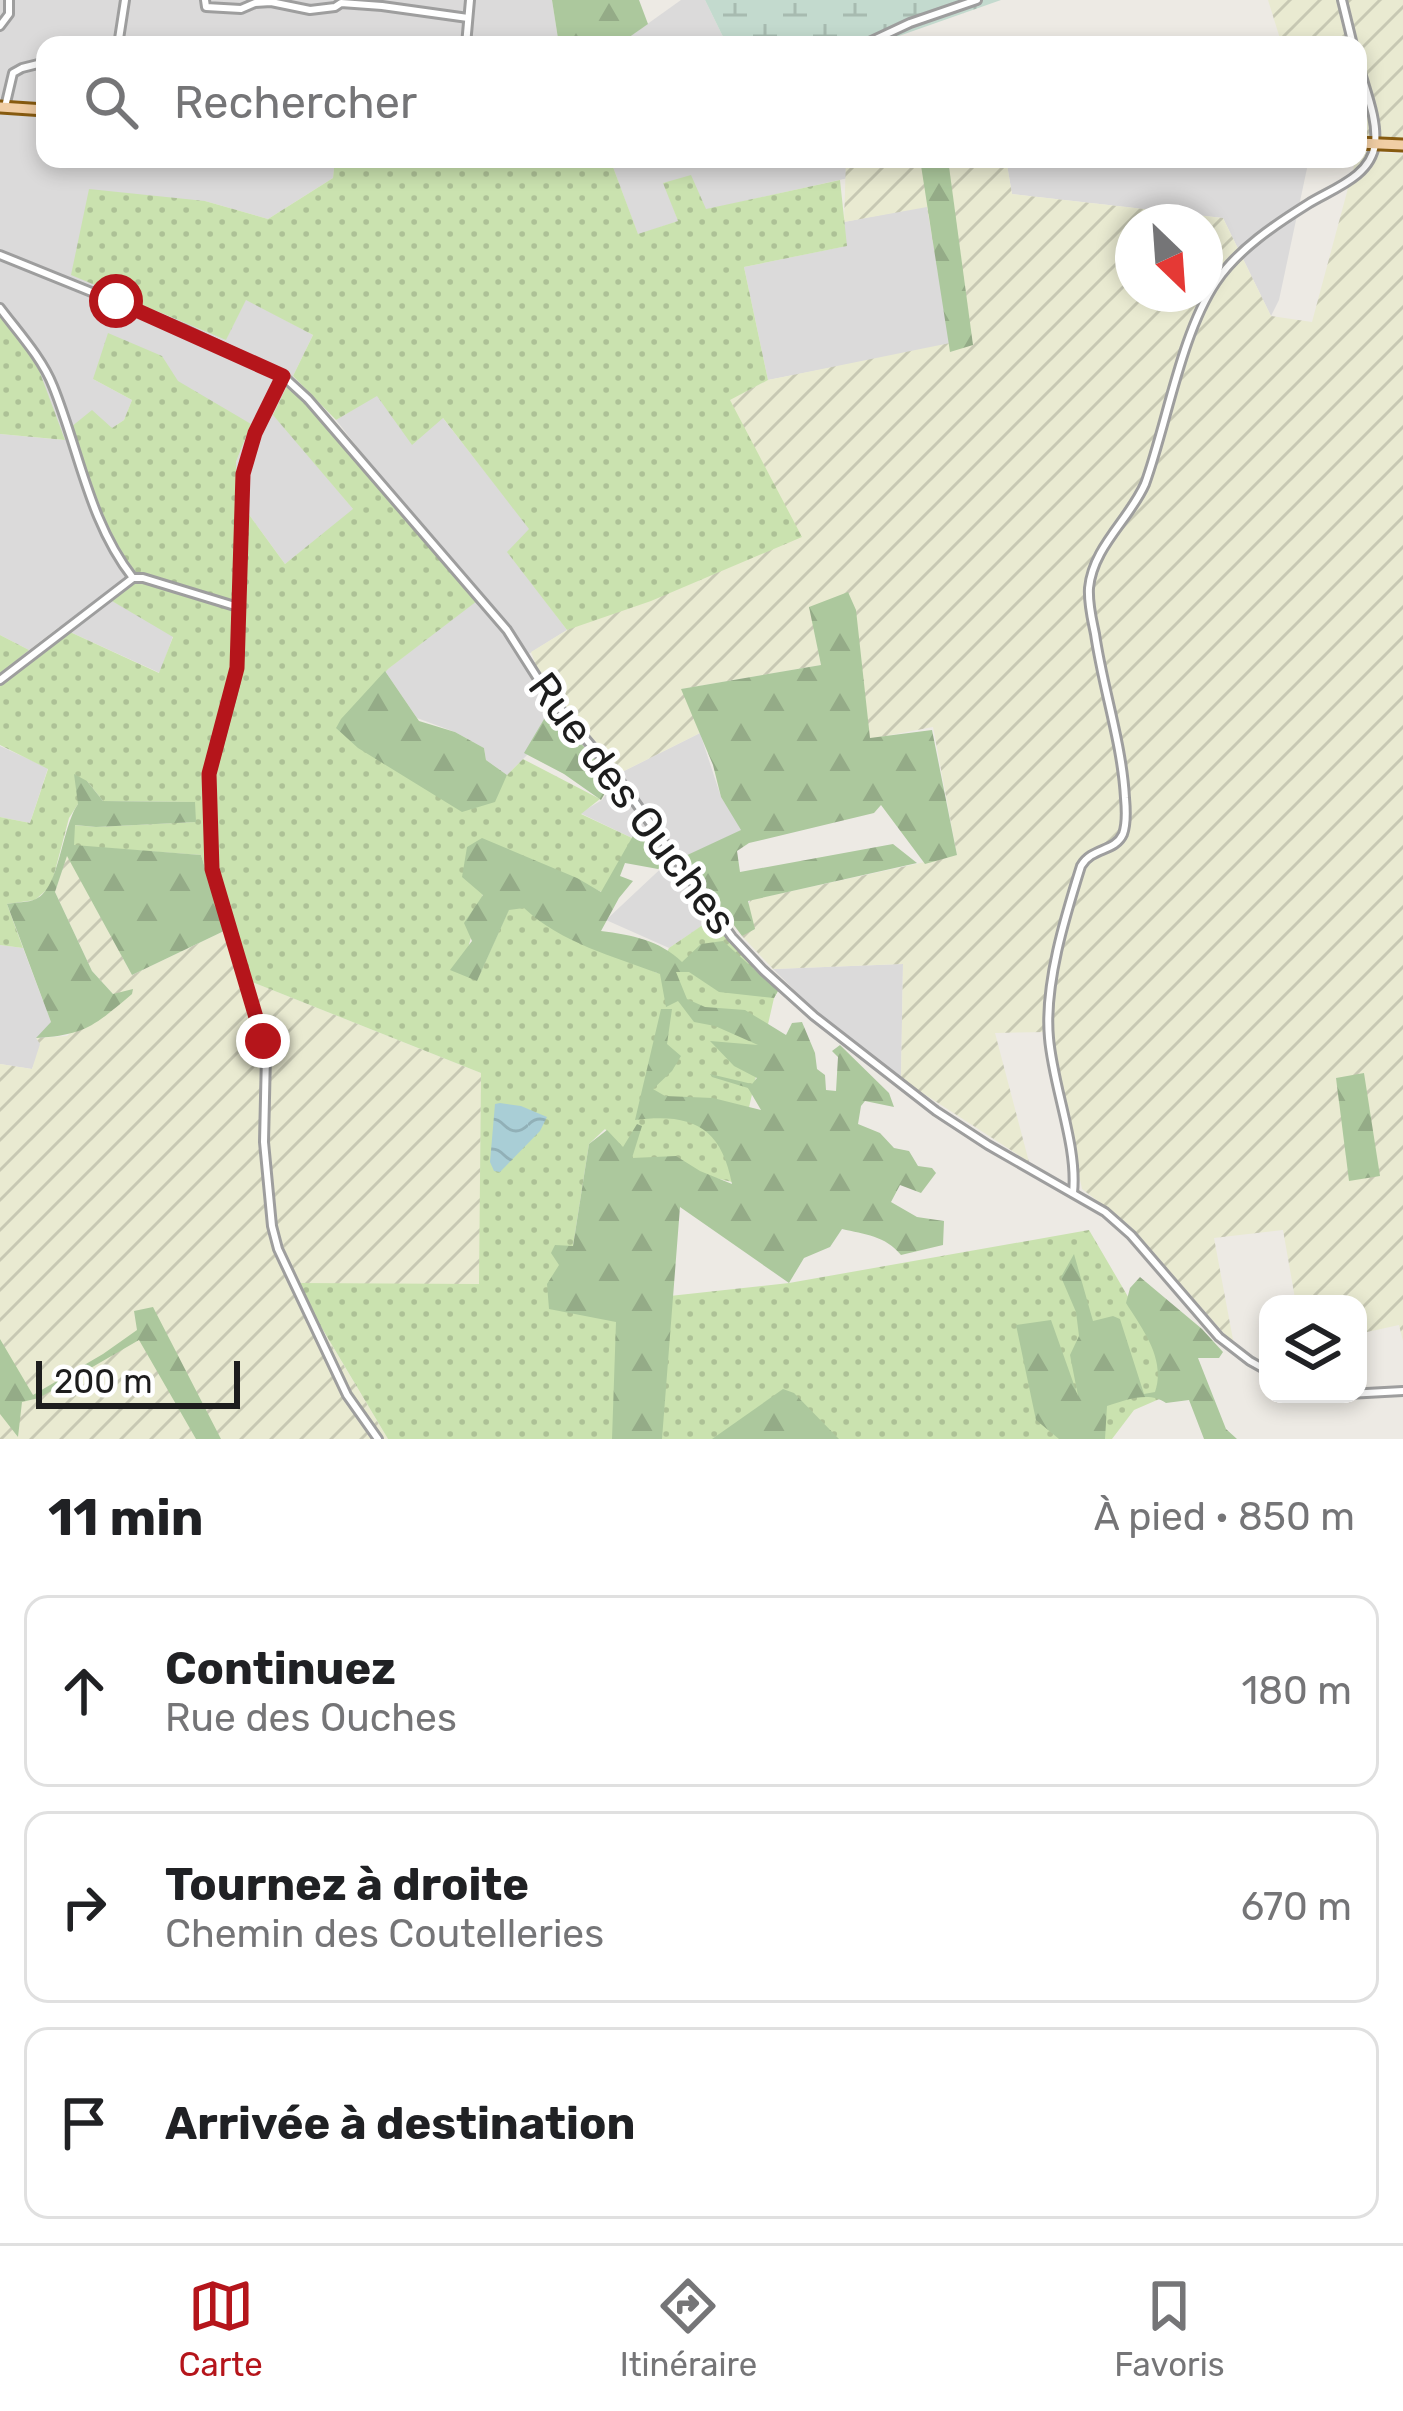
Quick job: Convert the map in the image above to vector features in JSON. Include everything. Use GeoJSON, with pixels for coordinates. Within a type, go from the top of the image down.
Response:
{"type":"FeatureCollection","features":[{"type":"Feature","properties":{"kind":"main road"},"geometry":{"type":"LineString","coordinates":[[2,107],[36,109]]}},
{"type":"Feature","properties":{"kind":"main road"},"geometry":{"type":"LineString","coordinates":[[1367,144],[1403,145]]}},
{"type":"Feature","properties":{"kind":"street"},"geometry":{"type":"LineString","coordinates":[[0,26],[9,14],[9,0]]}},
{"type":"Feature","properties":{"kind":"street"},"geometry":{"type":"LineString","coordinates":[[119,36],[125,0]]}},
{"type":"Feature","properties":{"kind":"street"},"geometry":{"type":"LineString","coordinates":[[205,0],[211,9],[271,2],[310,10],[335,7],[340,1],[468,18]]}},
{"type":"Feature","properties":{"kind":"street"},"geometry":{"type":"LineString","coordinates":[[426,12],[428,0]]}},
{"type":"Feature","properties":{"kind":"street"},"geometry":{"type":"LineString","coordinates":[[467,36],[470,0]]}},
{"type":"Feature","properties":{"kind":"street"},"geometry":{"type":"LineString","coordinates":[[883,36],[977,0]]}},
{"type":"Feature","properties":{"kind":"street"},"geometry":{"type":"LineString","coordinates":[[1342,0],[1352,36]]}},
{"type":"Feature","properties":{"kind":"street"},"geometry":{"type":"LineString","coordinates":[[2,107],[13,73],[36,64]]}},
{"type":"Feature","properties":{"kind":"street"},"geometry":{"type":"LineString","coordinates":[[1367,99],[1375,144],[1367,162]]}},
{"type":"Feature","properties":{"kind":"street"},"geometry":{"type":"LineString","coordinates":[[1073,1193],[1072,1163],[1049,1040],[1050,997],[1081,866],[1092,853],[1120,840],[1126,817],[1124,776],[1096,647],[1089,586],[1095,564],[1145,484],[1195,325],[1220,276],[1278,226],[1362,168]]}},
{"type":"Feature","properties":{"kind":"street","name":"Rue des Ouches"},"geometry":{"type":"LineString","coordinates":[[0,255],[166,322],[283,376],[508,630],[547,693],[616,774],[747,953],[814,1016],[920,1099],[988,1145],[1105,1212],[1131,1235],[1219,1337],[1259,1366]]}},
{"type":"Feature","properties":{"kind":"street"},"geometry":{"type":"LineString","coordinates":[[0,308],[52,381],[88,496],[133,578]]}},
{"type":"Feature","properties":{"kind":"street"},"geometry":{"type":"LineString","coordinates":[[283,376],[255,433],[243,474],[237,668],[209,774],[210,860],[266,1054],[264,1142],[278,1249],[346,1394],[377,1439]]}},
{"type":"Feature","properties":{"kind":"street"},"geometry":{"type":"LineString","coordinates":[[0,680],[133,578],[238,607]]}},
{"type":"Feature","properties":{"kind":"street"},"geometry":{"type":"LineString","coordinates":[[1367,1393],[1403,1391]]}},
{"type":"Feature","properties":{"kind":"shaded area"},"geometry":{"type":"Polygon","coordinates":[[[0,0],[552,0],[558,36],[36,36],[36,168],[334,168],[333,178],[268,219],[205,201],[226,339],[246,299],[313,335],[274,415],[354,510],[285,564],[237,498],[236,462],[251,424],[93,379],[132,400],[124,420],[112,428],[71,427],[104,542],[126,576],[113,601],[173,636],[160,673],[59,627],[29,650],[0,635],[0,434],[64,440],[0,310],[0,0]]]}},
{"type":"Feature","properties":{"kind":"shaded area"},"geometry":{"type":"Polygon","coordinates":[[[681,0],[705,0],[723,36],[631,36],[681,0]]]}},
{"type":"Feature","properties":{"kind":"shaded area"},"geometry":{"type":"Polygon","coordinates":[[[613,168],[848,168],[848,178],[705,210],[664,182],[678,221],[638,235],[613,168]]]}},
{"type":"Feature","properties":{"kind":"shaded area"},"geometry":{"type":"Polygon","coordinates":[[[1008,168],[1307,168],[1279,300],[1271,316],[1223,218],[1223,204],[1115,206],[1012,194],[1008,168]]]}},
{"type":"Feature","properties":{"kind":"shaded area"},"geometry":{"type":"Polygon","coordinates":[[[927,206],[952,344],[768,380],[744,267],[846,246],[844,222],[927,206]]]}},
{"type":"Feature","properties":{"kind":"shaded area"},"geometry":{"type":"Polygon","coordinates":[[[377,395],[442,417],[530,529],[508,552],[567,630],[527,655],[550,709],[527,755],[507,775],[486,760],[484,748],[417,718],[385,671],[477,600],[336,420],[377,395]]]}},
{"type":"Feature","properties":{"kind":"shaded area"},"geometry":{"type":"Polygon","coordinates":[[[700,733],[721,797],[742,830],[684,857],[724,911],[669,948],[606,920],[669,861],[643,829],[632,838],[580,813],[602,800],[622,772],[700,733]]]}},
{"type":"Feature","properties":{"kind":"shaded area"},"geometry":{"type":"Polygon","coordinates":[[[0,746],[48,768],[30,823],[0,817],[0,746]]]}},
{"type":"Feature","properties":{"kind":"shaded area"},"geometry":{"type":"Polygon","coordinates":[[[0,945],[23,948],[51,1022],[32,1069],[0,1064],[0,945]]]}},
{"type":"Feature","properties":{"kind":"shaded area"},"geometry":{"type":"Polygon","coordinates":[[[903,964],[901,1079],[822,1017],[773,969],[903,964]]]}},
{"type":"Feature","properties":{"kind":"green space"},"geometry":{"type":"Polygon","coordinates":[[[552,0],[639,0],[648,24],[631,36],[558,36],[552,0]]]}},
{"type":"Feature","properties":{"kind":"green space"},"geometry":{"type":"Polygon","coordinates":[[[705,0],[1001,0],[899,36],[723,36],[705,0]]]}},
{"type":"Feature","properties":{"kind":"green space"},"geometry":{"type":"Polygon","coordinates":[[[1268,0],[1403,0],[1403,139],[1367,138],[1367,36],[1279,36],[1268,0]]]}},
{"type":"Feature","properties":{"kind":"green space"},"geometry":{"type":"Polygon","coordinates":[[[1367,152],[1403,154],[1403,1341],[1399,1325],[1367,1332],[1367,1295],[1294,1295],[1283,1230],[1214,1238],[1234,1345],[1130,1226],[1082,1189],[1048,1032],[995,1033],[1029,1162],[901,1079],[903,964],[773,969],[742,936],[750,900],[957,855],[933,727],[870,739],[810,607],[821,665],[682,689],[700,733],[622,772],[541,679],[531,652],[567,630],[729,400],[768,380],[950,343],[927,207],[844,222],[846,168],[1008,168],[1012,194],[1115,206],[1115,312],[1223,312],[1223,218],[1271,316],[1312,322],[1353,168],[1367,168],[1367,152]]]}},
{"type":"Feature","properties":{"kind":"green space"},"geometry":{"type":"Polygon","coordinates":[[[334,168],[613,168],[638,234],[678,221],[663,183],[691,175],[706,209],[840,180],[847,246],[744,267],[768,380],[730,400],[802,537],[651,601],[567,630],[507,552],[529,529],[443,418],[412,445],[377,396],[336,420],[293,376],[313,335],[246,300],[226,340],[71,275],[89,189],[205,201],[268,219],[333,178],[334,168]]]}},
{"type":"Feature","properties":{"kind":"green space"},"geometry":{"type":"Polygon","coordinates":[[[921,168],[949,168],[973,345],[950,352],[921,168]]]}},
{"type":"Feature","properties":{"kind":"green space"},"geometry":{"type":"Polygon","coordinates":[[[0,310],[39,370],[65,440],[0,434],[0,310]]]}},
{"type":"Feature","properties":{"kind":"green space"},"geometry":{"type":"Polygon","coordinates":[[[108,333],[162,356],[178,381],[251,424],[236,462],[237,498],[285,564],[353,509],[273,415],[288,384],[477,601],[388,669],[337,728],[493,800],[523,759],[600,799],[581,814],[632,838],[604,893],[480,839],[483,894],[462,970],[478,978],[509,909],[522,906],[657,973],[669,948],[713,918],[779,989],[732,1182],[632,1158],[605,1129],[589,1144],[573,1246],[550,1309],[789,1283],[1089,1230],[1165,1360],[1164,1397],[1134,1410],[1112,1439],[388,1439],[295,1283],[479,1284],[481,1073],[252,982],[224,931],[201,855],[74,846],[74,825],[195,822],[195,802],[103,801],[87,781],[69,818],[51,886],[35,900],[7,904],[23,948],[0,945],[0,817],[30,823],[48,769],[0,745],[0,686],[70,632],[159,673],[173,637],[112,601],[129,573],[92,500],[71,427],[92,410],[112,428],[124,420],[132,400],[93,379],[108,333]]]}},
{"type":"Feature","properties":{"kind":"green space"},"geometry":{"type":"Polygon","coordinates":[[[848,592],[856,610],[870,738],[932,730],[957,855],[925,864],[881,805],[874,813],[749,843],[737,851],[740,872],[893,844],[917,863],[748,901],[755,929],[742,936],[683,857],[741,830],[721,797],[713,765],[681,689],[821,665],[809,607],[848,592]]]}},
{"type":"Feature","properties":{"kind":"green space"},"geometry":{"type":"Polygon","coordinates":[[[0,635],[29,650],[0,674],[0,635]]]}},
{"type":"Feature","properties":{"kind":"green space"},"geometry":{"type":"Polygon","coordinates":[[[385,671],[419,721],[455,732],[484,748],[486,760],[507,775],[495,802],[462,812],[358,748],[336,728],[385,671]]]}},
{"type":"Feature","properties":{"kind":"green space"},"geometry":{"type":"Polygon","coordinates":[[[550,709],[613,779],[601,800],[524,753],[550,709]]]}},
{"type":"Feature","properties":{"kind":"green space"},"geometry":{"type":"Polygon","coordinates":[[[74,774],[87,781],[103,801],[195,802],[196,822],[75,825],[74,845],[201,855],[224,931],[132,975],[67,856],[55,892],[92,971],[113,994],[133,989],[89,1026],[36,1038],[51,1022],[7,904],[36,899],[50,883],[78,804],[74,774]]]}},
{"type":"Feature","properties":{"kind":"green space"},"geometry":{"type":"Polygon","coordinates":[[[644,831],[669,861],[658,869],[625,863],[620,876],[633,881],[601,931],[644,940],[682,962],[701,944],[723,941],[778,991],[774,998],[719,992],[689,972],[676,972],[687,999],[705,1007],[745,1010],[786,1035],[792,1023],[802,1022],[817,1069],[825,1075],[826,1090],[836,1091],[838,1057],[832,1051],[840,1045],[889,1093],[894,1107],[865,1101],[858,1124],[880,1133],[894,1148],[909,1151],[918,1166],[936,1173],[921,1193],[900,1185],[891,1202],[917,1217],[944,1221],[943,1245],[901,1255],[882,1240],[842,1229],[830,1247],[804,1258],[789,1283],[680,1207],[662,1439],[612,1439],[616,1322],[549,1309],[547,1284],[559,1265],[551,1253],[555,1245],[573,1246],[589,1144],[607,1130],[623,1147],[637,1124],[642,1126],[632,1158],[676,1156],[732,1184],[720,1149],[700,1128],[672,1119],[635,1120],[661,1009],[672,1009],[667,1044],[681,1056],[653,1089],[665,1096],[713,1098],[761,1110],[748,1088],[710,1074],[752,1084],[757,1078],[734,1066],[710,1041],[758,1045],[694,1022],[678,1001],[666,1007],[660,974],[571,940],[524,908],[509,910],[477,981],[450,970],[472,941],[464,923],[483,895],[462,877],[467,847],[482,838],[601,892],[634,834],[644,831]]]}},
{"type":"Feature","properties":{"kind":"green space"},"geometry":{"type":"Polygon","coordinates":[[[67,854],[132,975],[224,931],[252,982],[481,1073],[480,1284],[295,1284],[388,1439],[0,1439],[0,1064],[32,1069],[40,1044],[36,1038],[67,1036],[113,994],[92,971],[55,892],[67,854]]]}},
{"type":"Feature","properties":{"kind":"green space"},"geometry":{"type":"Polygon","coordinates":[[[1364,1073],[1380,1176],[1349,1181],[1336,1078],[1364,1073]]]}},
{"type":"Feature","properties":{"kind":"green space"},"geometry":{"type":"Polygon","coordinates":[[[1074,1254],[1093,1321],[1120,1319],[1144,1394],[1155,1392],[1158,1368],[1151,1345],[1126,1303],[1140,1277],[1223,1352],[1219,1358],[1198,1358],[1226,1429],[1237,1439],[1204,1439],[1189,1400],[1166,1403],[1145,1397],[1107,1406],[1105,1439],[1059,1439],[1036,1420],[1016,1325],[1051,1320],[1078,1396],[1070,1355],[1079,1336],[1076,1312],[1061,1277],[1074,1254]]]}},
{"type":"Feature","properties":{"kind":"green space"},"geometry":{"type":"Polygon","coordinates":[[[153,1307],[221,1439],[196,1439],[139,1340],[39,1398],[22,1402],[18,1437],[0,1414],[0,1339],[33,1395],[137,1330],[134,1311],[153,1307]]]}},
{"type":"Feature","properties":{"kind":"green space"},"geometry":{"type":"Polygon","coordinates":[[[783,1389],[794,1393],[839,1439],[712,1439],[783,1389]]]}},
{"type":"Feature","properties":{"kind":"water"},"geometry":{"type":"Polygon","coordinates":[[[495,1104],[547,1117],[540,1131],[500,1172],[490,1162],[495,1104]]]}},
{"type":"Feature","properties":{"kind":"route"},"geometry":{"type":"LineString","coordinates":[[116,301],[283,376],[255,433],[243,474],[237,668],[209,774],[212,869],[263,1041]]}}]}
